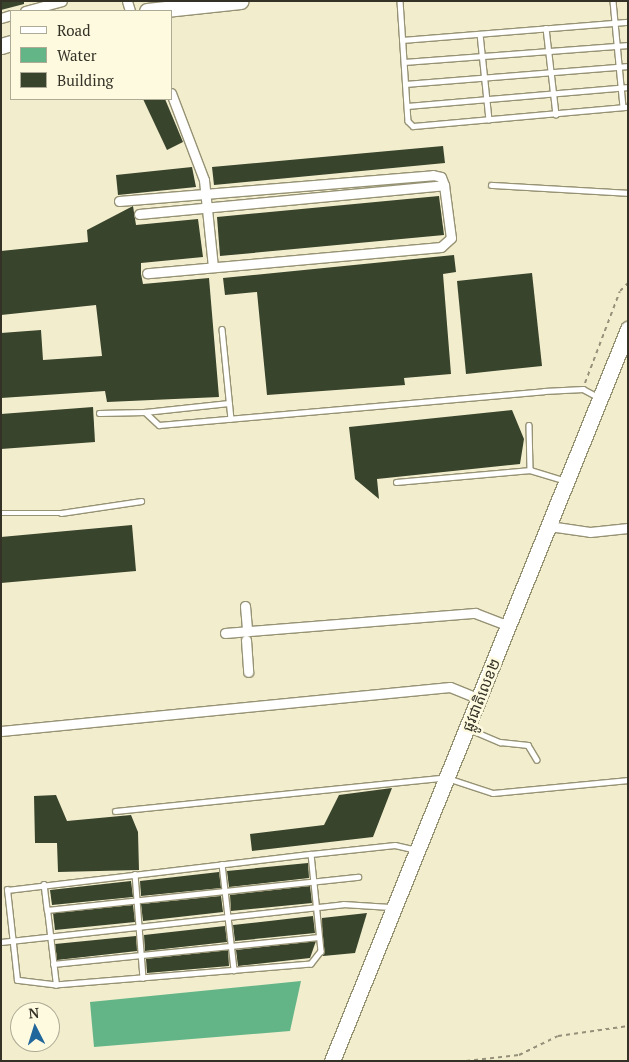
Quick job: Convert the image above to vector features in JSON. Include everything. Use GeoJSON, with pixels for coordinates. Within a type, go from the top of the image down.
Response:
{"type":"FeatureCollection","features":[{"type":"Feature","properties":{"kind":"main road"},"geometry":{"type":"LineString","coordinates":[[156,10],[240,1]]}},
{"type":"Feature","properties":{"kind":"main road","name":"ផ្លូវជាតិលេខ២"},"geometry":{"type":"LineString","coordinates":[[332,1061],[628,329]]}},
{"type":"Feature","properties":{"kind":"street"},"geometry":{"type":"LineString","coordinates":[[31,10],[62,1]]}},
{"type":"Feature","properties":{"kind":"street"},"geometry":{"type":"LineString","coordinates":[[172,95],[196,150],[206,195],[213,267]]}},
{"type":"Feature","properties":{"kind":"street"},"geometry":{"type":"LineString","coordinates":[[119,200],[206,195],[433,175],[441,177],[444,185],[450,238],[440,247],[147,273]]}},
{"type":"Feature","properties":{"kind":"street"},"geometry":{"type":"LineString","coordinates":[[139,214],[207,205],[444,185]]}},
{"type":"Feature","properties":{"kind":"street"},"geometry":{"type":"LineString","coordinates":[[549,526],[590,532],[628,528]]}},
{"type":"Feature","properties":{"kind":"street"},"geometry":{"type":"LineString","coordinates":[[245,606],[248,672]]}},
{"type":"Feature","properties":{"kind":"street"},"geometry":{"type":"LineString","coordinates":[[225,633],[247,634],[475,612],[509,626]]}},
{"type":"Feature","properties":{"kind":"street"},"geometry":{"type":"LineString","coordinates":[[1,731],[450,687],[480,699]]}},
{"type":"Feature","properties":{"kind":"lane"},"geometry":{"type":"LineString","coordinates":[[400,1],[408,121],[413,126],[625,107],[621,87],[613,1]]}},
{"type":"Feature","properties":{"kind":"lane"},"geometry":{"type":"LineString","coordinates":[[402,40],[628,22]]}},
{"type":"Feature","properties":{"kind":"lane"},"geometry":{"type":"LineString","coordinates":[[546,28],[556,114]]}},
{"type":"Feature","properties":{"kind":"lane"},"geometry":{"type":"LineString","coordinates":[[480,34],[489,120]]}},
{"type":"Feature","properties":{"kind":"lane"},"geometry":{"type":"LineString","coordinates":[[404,62],[628,45]]}},
{"type":"Feature","properties":{"kind":"lane"},"geometry":{"type":"LineString","coordinates":[[405,84],[628,66]]}},
{"type":"Feature","properties":{"kind":"lane"},"geometry":{"type":"LineString","coordinates":[[407,106],[628,87]]}},
{"type":"Feature","properties":{"kind":"lane"},"geometry":{"type":"LineString","coordinates":[[491,185],[628,194]]}},
{"type":"Feature","properties":{"kind":"lane"},"geometry":{"type":"LineString","coordinates":[[222,329],[231,419]]}},
{"type":"Feature","properties":{"kind":"lane"},"geometry":{"type":"LineString","coordinates":[[145,412],[159,426],[583,388],[600,398]]}},
{"type":"Feature","properties":{"kind":"lane"},"geometry":{"type":"LineString","coordinates":[[99,413],[145,412],[229,403]]}},
{"type":"Feature","properties":{"kind":"lane"},"geometry":{"type":"LineString","coordinates":[[528,424],[530,470]]}},
{"type":"Feature","properties":{"kind":"lane"},"geometry":{"type":"LineString","coordinates":[[396,482],[530,470],[567,482]]}},
{"type":"Feature","properties":{"kind":"lane"},"geometry":{"type":"LineString","coordinates":[[1,513],[61,513],[140,501]]}},
{"type":"Feature","properties":{"kind":"lane"},"geometry":{"type":"LineString","coordinates":[[468,728],[500,742],[528,745],[538,760]]}},
{"type":"Feature","properties":{"kind":"lane"},"geometry":{"type":"LineString","coordinates":[[115,811],[446,778],[493,793],[628,780]]}},
{"type":"Feature","properties":{"kind":"lane"},"geometry":{"type":"LineString","coordinates":[[311,854],[321,951],[311,964],[56,985],[17,980],[4,892],[44,884],[311,854],[395,845],[418,850]]}},
{"type":"Feature","properties":{"kind":"lane"},"geometry":{"type":"LineString","coordinates":[[222,864],[234,970]]}},
{"type":"Feature","properties":{"kind":"lane"},"geometry":{"type":"LineString","coordinates":[[135,874],[143,978]]}},
{"type":"Feature","properties":{"kind":"lane"},"geometry":{"type":"LineString","coordinates":[[47,910],[358,877]]}},
{"type":"Feature","properties":{"kind":"lane"},"geometry":{"type":"LineString","coordinates":[[44,884],[56,985]]}},
{"type":"Feature","properties":{"kind":"lane"},"geometry":{"type":"LineString","coordinates":[[1,942],[316,907],[367,904],[394,908]]}},
{"type":"Feature","properties":{"kind":"lane"},"geometry":{"type":"LineString","coordinates":[[53,964],[231,944],[319,938]]}},
{"type":"Feature","properties":{"kind":"path"},"geometry":{"type":"LineString","coordinates":[[583,388],[620,291],[628,283]]}},
{"type":"Feature","properties":{"kind":"path"},"geometry":{"type":"LineString","coordinates":[[466,1061],[519,1055],[558,1036],[628,1026]]}},
{"type":"Feature","properties":{"kind":"water"},"geometry":{"type":"Polygon","coordinates":[[[301,981],[290,1031],[94,1047],[90,1002],[301,981]]]}},
{"type":"Feature","properties":{"kind":"building"},"geometry":{"type":"Polygon","coordinates":[[[1,1],[24,1],[24,4],[1,10],[1,1]]]}},
{"type":"Feature","properties":{"kind":"building"},"geometry":{"type":"Polygon","coordinates":[[[143,100],[165,100],[183,142],[167,150],[143,100]]]}},
{"type":"Feature","properties":{"kind":"building"},"geometry":{"type":"Polygon","coordinates":[[[443,146],[445,163],[214,185],[212,167],[443,146]]]}},
{"type":"Feature","properties":{"kind":"building"},"geometry":{"type":"Polygon","coordinates":[[[192,167],[196,187],[118,195],[116,175],[192,167]]]}},
{"type":"Feature","properties":{"kind":"building"},"geometry":{"type":"Polygon","coordinates":[[[439,196],[444,235],[220,256],[217,217],[439,196]]]}},
{"type":"Feature","properties":{"kind":"building"},"geometry":{"type":"Polygon","coordinates":[[[133,206],[136,225],[198,219],[203,257],[141,263],[141,274],[143,284],[209,278],[219,397],[107,402],[105,391],[1,398],[1,333],[41,330],[43,360],[102,356],[96,305],[1,315],[1,251],[88,242],[87,230],[133,206]]]}},
{"type":"Feature","properties":{"kind":"building"},"geometry":{"type":"Polygon","coordinates":[[[454,255],[456,272],[443,274],[451,374],[404,378],[405,385],[267,395],[257,292],[225,295],[223,278],[454,255]]]}},
{"type":"Feature","properties":{"kind":"building"},"geometry":{"type":"Polygon","coordinates":[[[532,273],[542,366],[466,374],[457,281],[532,273]]]}},
{"type":"Feature","properties":{"kind":"building"},"geometry":{"type":"Polygon","coordinates":[[[93,407],[95,442],[1,449],[1,414],[93,407]]]}},
{"type":"Feature","properties":{"kind":"building"},"geometry":{"type":"Polygon","coordinates":[[[512,410],[524,439],[520,464],[377,479],[379,499],[355,479],[349,427],[512,410]]]}},
{"type":"Feature","properties":{"kind":"building"},"geometry":{"type":"Polygon","coordinates":[[[132,525],[136,571],[1,583],[1,537],[132,525]]]}},
{"type":"Feature","properties":{"kind":"building"},"geometry":{"type":"Polygon","coordinates":[[[392,788],[373,837],[252,851],[250,834],[324,825],[339,795],[392,788]]]}},
{"type":"Feature","properties":{"kind":"building"},"geometry":{"type":"Polygon","coordinates":[[[56,795],[67,821],[131,815],[138,832],[139,870],[58,872],[57,843],[35,843],[34,796],[56,795]]]}},
{"type":"Feature","properties":{"kind":"building"},"geometry":{"type":"Polygon","coordinates":[[[308,863],[309,878],[229,887],[227,871],[308,863]]]}},
{"type":"Feature","properties":{"kind":"building"},"geometry":{"type":"Polygon","coordinates":[[[219,872],[221,888],[141,896],[140,881],[219,872]]]}},
{"type":"Feature","properties":{"kind":"building"},"geometry":{"type":"Polygon","coordinates":[[[131,881],[133,897],[52,905],[50,890],[131,881]]]}},
{"type":"Feature","properties":{"kind":"building"},"geometry":{"type":"Polygon","coordinates":[[[310,886],[312,903],[231,911],[230,895],[310,886]]]}},
{"type":"Feature","properties":{"kind":"building"},"geometry":{"type":"Polygon","coordinates":[[[221,896],[223,912],[143,921],[141,904],[221,896]]]}},
{"type":"Feature","properties":{"kind":"building"},"geometry":{"type":"Polygon","coordinates":[[[133,905],[135,922],[55,930],[53,913],[133,905]]]}},
{"type":"Feature","properties":{"kind":"building"},"geometry":{"type":"Polygon","coordinates":[[[367,913],[355,953],[323,956],[322,918],[367,913]]]}},
{"type":"Feature","properties":{"kind":"building"},"geometry":{"type":"Polygon","coordinates":[[[313,916],[315,933],[235,941],[233,925],[313,916]]]}},
{"type":"Feature","properties":{"kind":"building"},"geometry":{"type":"Polygon","coordinates":[[[225,926],[227,942],[145,951],[144,935],[225,926]]]}},
{"type":"Feature","properties":{"kind":"building"},"geometry":{"type":"Polygon","coordinates":[[[136,936],[137,951],[57,960],[55,944],[136,936]]]}},
{"type":"Feature","properties":{"kind":"building"},"geometry":{"type":"Polygon","coordinates":[[[316,941],[310,958],[238,966],[236,950],[316,941]]]}},
{"type":"Feature","properties":{"kind":"building"},"geometry":{"type":"Polygon","coordinates":[[[228,950],[229,966],[147,973],[146,959],[228,950]]]}}]}
